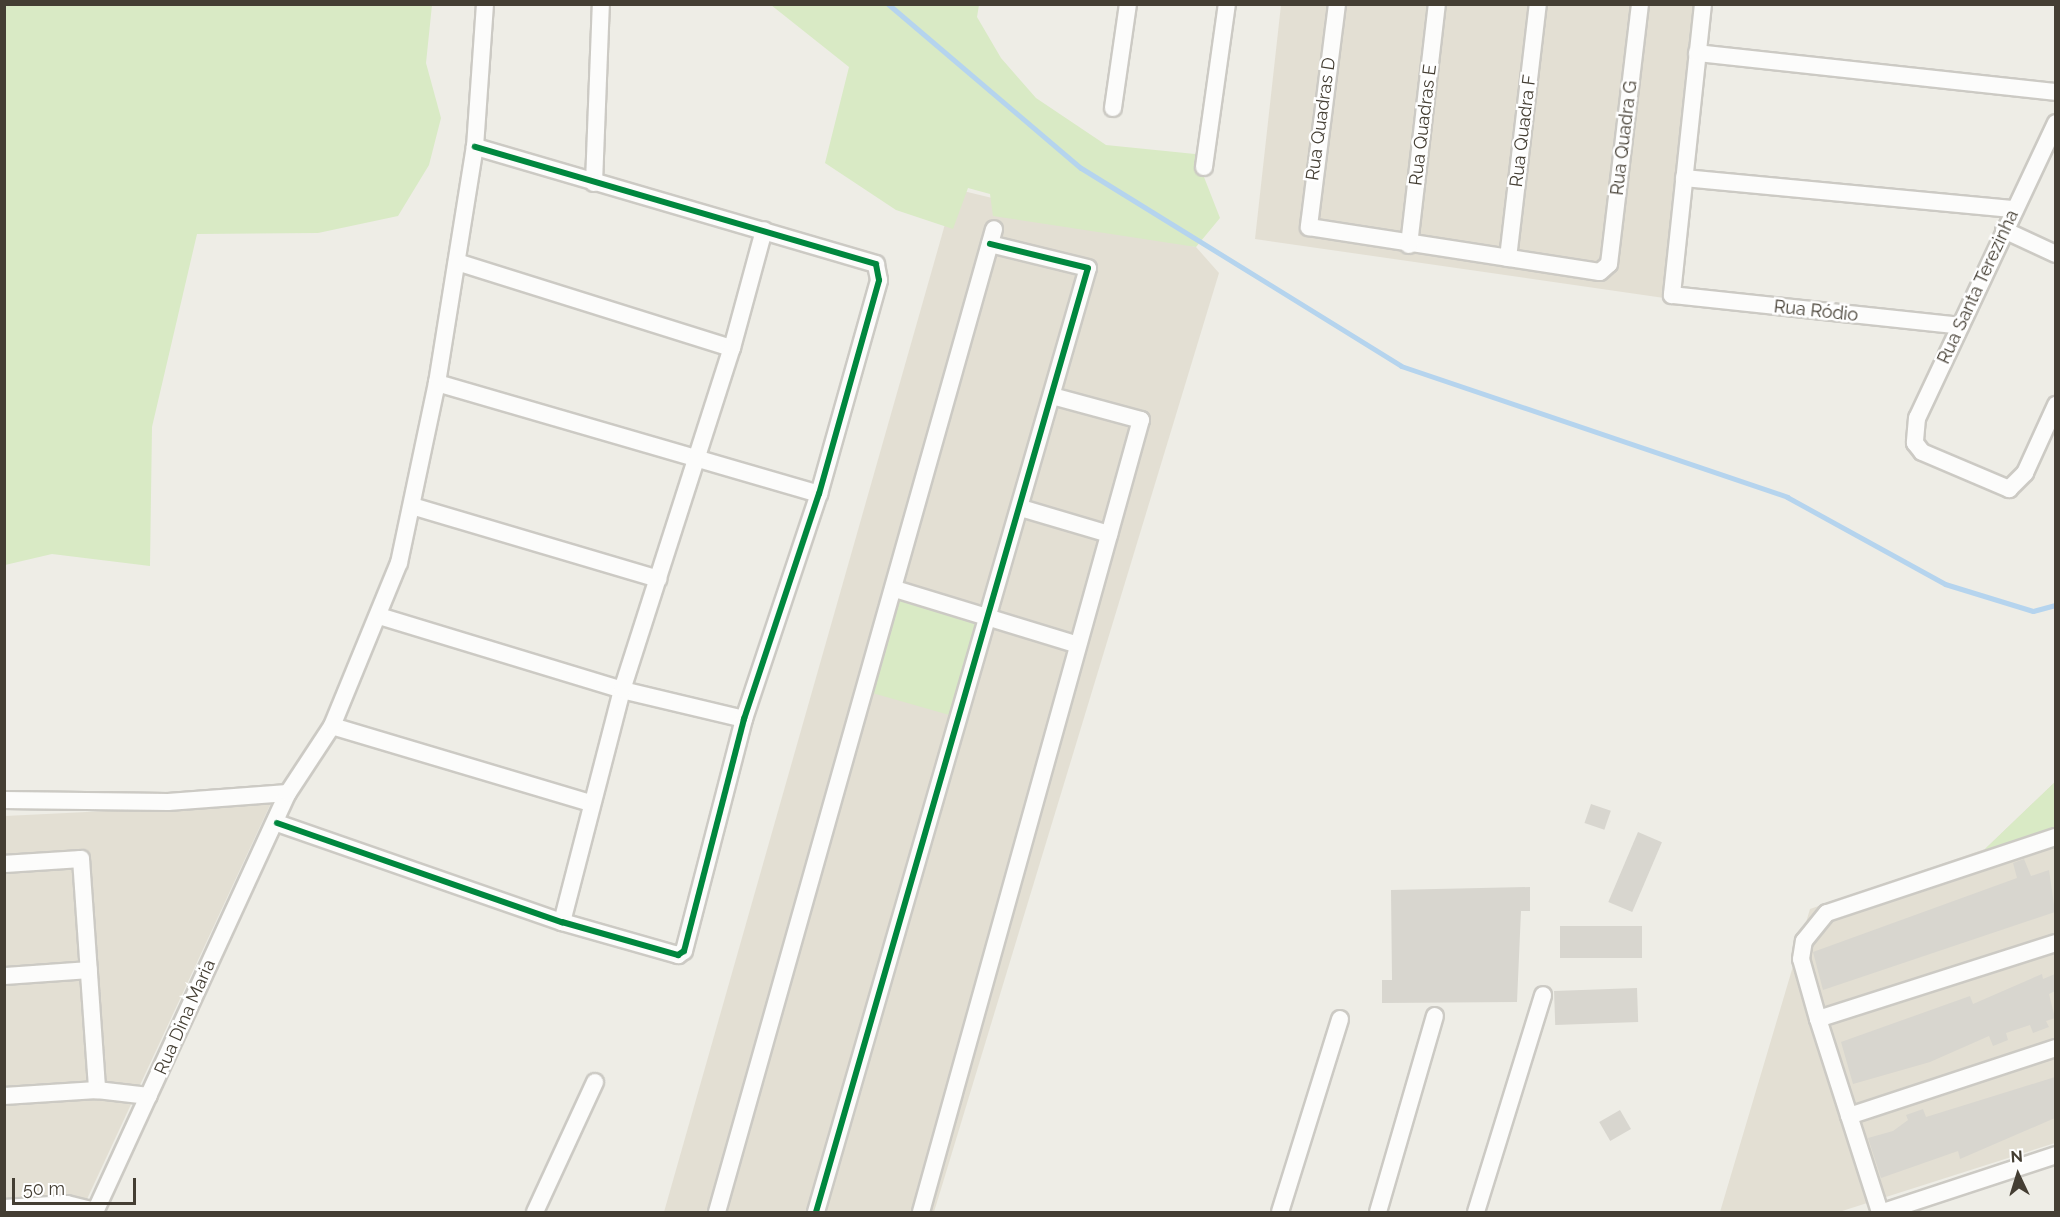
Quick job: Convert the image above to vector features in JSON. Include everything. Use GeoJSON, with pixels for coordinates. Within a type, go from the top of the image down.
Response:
{"type":"FeatureCollection","features":[{"type":"Feature","properties":{"kind":"street","name":"Rua Dina Maria"},"geometry":{"type":"LineString","coordinates":[[95,1212],[277,823],[288,793],[332,726],[379,616],[412,506],[437,383],[475,147],[485,4]]}},
{"type":"Feature","properties":{"kind":"street"},"geometry":{"type":"LineString","coordinates":[[594,183],[601,4]]}},
{"type":"Feature","properties":{"kind":"street"},"geometry":{"type":"LineString","coordinates":[[1113,108],[1128,4]]}},
{"type":"Feature","properties":{"kind":"street"},"geometry":{"type":"LineString","coordinates":[[1204,166],[1227,4]]}},
{"type":"Feature","properties":{"kind":"street","name":"Rua Quadras D"},"geometry":{"type":"LineString","coordinates":[[1337,4],[1307,222],[1314,230],[1408,245]]}},
{"type":"Feature","properties":{"kind":"street","name":"Rua Quadras E"},"geometry":{"type":"LineString","coordinates":[[1408,245],[1437,4]]}},
{"type":"Feature","properties":{"kind":"street","name":"Rua Quadra F"},"geometry":{"type":"LineString","coordinates":[[1508,258],[1538,4]]}},
{"type":"Feature","properties":{"kind":"street","name":"Rua Quadra G"},"geometry":{"type":"LineString","coordinates":[[1508,258],[1606,270],[1640,4]]}},
{"type":"Feature","properties":{"kind":"street"},"geometry":{"type":"LineString","coordinates":[[1703,4],[1684,178],[2015,209]]}},
{"type":"Feature","properties":{"kind":"street"},"geometry":{"type":"LineString","coordinates":[[1697,53],[2055,92]]}},
{"type":"Feature","properties":{"kind":"street","name":"Rua Santa Terezinha"},"geometry":{"type":"LineString","coordinates":[[2055,123],[1913,431],[1923,452],[2009,489],[2025,473],[2055,405]]}},
{"type":"Feature","properties":{"kind":"street"},"geometry":{"type":"LineString","coordinates":[[277,823],[562,922],[671,955],[684,951],[744,719],[819,494],[879,272],[868,260],[475,147]]}},
{"type":"Feature","properties":{"kind":"street","name":"Rua Ródio"},"geometry":{"type":"LineString","coordinates":[[1684,178],[1672,295],[1960,326]]}},
{"type":"Feature","properties":{"kind":"street"},"geometry":{"type":"LineString","coordinates":[[562,922],[622,690],[732,348],[764,230]]}},
{"type":"Feature","properties":{"kind":"street"},"geometry":{"type":"LineString","coordinates":[[2004,230],[2055,254]]}},
{"type":"Feature","properties":{"kind":"street"},"geometry":{"type":"LineString","coordinates":[[717,1212],[895,590],[992,236],[1088,268],[990,618],[816,1212]]}},
{"type":"Feature","properties":{"kind":"street"},"geometry":{"type":"LineString","coordinates":[[1408,245],[1508,258]]}},
{"type":"Feature","properties":{"kind":"street"},"geometry":{"type":"LineString","coordinates":[[457,262],[732,348]]}},
{"type":"Feature","properties":{"kind":"street"},"geometry":{"type":"LineString","coordinates":[[437,383],[696,456],[819,494]]}},
{"type":"Feature","properties":{"kind":"street"},"geometry":{"type":"LineString","coordinates":[[921,1212],[1141,420],[1053,396]]}},
{"type":"Feature","properties":{"kind":"street"},"geometry":{"type":"LineString","coordinates":[[412,506],[658,579]]}},
{"type":"Feature","properties":{"kind":"street"},"geometry":{"type":"LineString","coordinates":[[1021,508],[1109,534]]}},
{"type":"Feature","properties":{"kind":"street"},"geometry":{"type":"LineString","coordinates":[[895,590],[1078,645]]}},
{"type":"Feature","properties":{"kind":"street"},"geometry":{"type":"LineString","coordinates":[[379,616],[622,690],[744,719]]}},
{"type":"Feature","properties":{"kind":"street"},"geometry":{"type":"LineString","coordinates":[[332,726],[591,803]]}},
{"type":"Feature","properties":{"kind":"street"},"geometry":{"type":"LineString","coordinates":[[4,800],[168,802],[288,793]]}},
{"type":"Feature","properties":{"kind":"street"},"geometry":{"type":"LineString","coordinates":[[2055,837],[1827,913],[1804,941],[1801,958],[1849,1116],[1890,1211],[2055,1155]]}},
{"type":"Feature","properties":{"kind":"street"},"geometry":{"type":"LineString","coordinates":[[4,864],[81,859],[96,1090]]}},
{"type":"Feature","properties":{"kind":"street"},"geometry":{"type":"LineString","coordinates":[[1818,1019],[2055,943]]}},
{"type":"Feature","properties":{"kind":"street"},"geometry":{"type":"LineString","coordinates":[[4,976],[89,970]]}},
{"type":"Feature","properties":{"kind":"street"},"geometry":{"type":"LineString","coordinates":[[1476,1212],[1543,994]]}},
{"type":"Feature","properties":{"kind":"street"},"geometry":{"type":"LineString","coordinates":[[1378,1212],[1435,1016]]}},
{"type":"Feature","properties":{"kind":"street"},"geometry":{"type":"LineString","coordinates":[[1280,1212],[1340,1019]]}},
{"type":"Feature","properties":{"kind":"street"},"geometry":{"type":"LineString","coordinates":[[1849,1116],[2055,1048]]}},
{"type":"Feature","properties":{"kind":"street"},"geometry":{"type":"LineString","coordinates":[[534,1212],[595,1082]]}},
{"type":"Feature","properties":{"kind":"street"},"geometry":{"type":"LineString","coordinates":[[4,1096],[96,1090],[150,1096]]}},
{"type":"Feature","properties":{"kind":"street"},"geometry":{"type":"LineString","coordinates":[[4,1208],[67,1204],[95,1212]]}},
{"type":"Feature","properties":{"kind":"shaded area"},"geometry":{"type":"Polygon","coordinates":[[[1281,5],[1706,5],[1678,300],[1255,239],[1281,5]]]}},
{"type":"Feature","properties":{"kind":"shaded area"},"geometry":{"type":"Polygon","coordinates":[[[955,189],[1196,247],[1219,273],[934,1212],[664,1212],[955,189]]]}},
{"type":"Feature","properties":{"kind":"shaded area"},"geometry":{"type":"Polygon","coordinates":[[[2055,782],[2055,1143],[1839,1212],[1720,1212],[1810,909],[1985,849],[2055,782]]]}},
{"type":"Feature","properties":{"kind":"shaded area"},"geometry":{"type":"Polygon","coordinates":[[[271,803],[81,1212],[5,1212],[5,816],[271,803]]]}},
{"type":"Feature","properties":{"kind":"green space"},"geometry":{"type":"Polygon","coordinates":[[[4,5],[432,5],[426,63],[441,118],[429,165],[398,216],[318,233],[197,234],[152,427],[150,566],[52,554],[5,565],[4,5]]]}},
{"type":"Feature","properties":{"kind":"green space"},"geometry":{"type":"Polygon","coordinates":[[[771,5],[979,5],[977,17],[1001,58],[1036,98],[1106,145],[1195,154],[1220,218],[1196,247],[993,216],[990,194],[968,188],[953,229],[896,210],[825,163],[849,67],[771,5]]]}},
{"type":"Feature","properties":{"kind":"green space"},"geometry":{"type":"Polygon","coordinates":[[[900,600],[978,622],[951,716],[873,693],[900,600]]]}},
{"type":"Feature","properties":{"kind":"green space"},"geometry":{"type":"Polygon","coordinates":[[[2055,782],[2055,831],[1992,852],[1985,849],[2055,782]]]}},
{"type":"Feature","properties":{"kind":"building"},"geometry":{"type":"Polygon","coordinates":[[[1591,804],[1611,811],[1604,830],[1584,823],[1591,804]]]}},
{"type":"Feature","properties":{"kind":"building"},"geometry":{"type":"Polygon","coordinates":[[[1638,832],[1662,842],[1632,912],[1608,902],[1638,832]]]}},
{"type":"Feature","properties":{"kind":"building"},"geometry":{"type":"Polygon","coordinates":[[[2024,859],[2031,876],[2049,870],[2055,912],[1823,990],[1813,952],[2017,878],[2013,863],[2024,859]]]}},
{"type":"Feature","properties":{"kind":"building"},"geometry":{"type":"Polygon","coordinates":[[[1530,887],[1530,911],[1521,911],[1517,1002],[1382,1003],[1382,980],[1392,980],[1391,890],[1530,887]]]}},
{"type":"Feature","properties":{"kind":"building"},"geometry":{"type":"Polygon","coordinates":[[[1560,926],[1642,926],[1642,958],[1560,958],[1560,926]]]}},
{"type":"Feature","properties":{"kind":"building"},"geometry":{"type":"Polygon","coordinates":[[[2042,974],[2043,979],[2055,974],[2055,991],[2049,994],[2055,1018],[2046,1021],[2049,1027],[2033,1033],[2030,1025],[2006,1033],[2008,1040],[1993,1046],[1989,1036],[1930,1062],[1853,1084],[1841,1042],[1970,996],[1973,1004],[2042,974]]]}},
{"type":"Feature","properties":{"kind":"building"},"geometry":{"type":"Polygon","coordinates":[[[1637,988],[1638,1022],[1555,1025],[1554,991],[1637,988]]]}},
{"type":"Feature","properties":{"kind":"building"},"geometry":{"type":"Polygon","coordinates":[[[2055,1077],[2055,1118],[1960,1159],[1958,1151],[1881,1178],[1868,1138],[1893,1131],[1908,1120],[1906,1115],[1923,1109],[1926,1117],[2055,1077]]]}},
{"type":"Feature","properties":{"kind":"building"},"geometry":{"type":"Polygon","coordinates":[[[1620,1110],[1631,1129],[1610,1141],[1599,1122],[1620,1110]]]}},
{"type":"Feature","properties":{"kind":"waterway"},"geometry":{"type":"LineString","coordinates":[[888,4],[1081,168],[1401,366],[1787,497],[1945,584],[2033,611],[2056,605]]}},
{"type":"Feature","properties":{"kind":"cycle path"},"geometry":{"type":"LineString","coordinates":[[277,823],[562,922],[678,955],[684,951],[744,719],[819,494],[879,280],[876,264],[475,147]]}},
{"type":"Feature","properties":{"kind":"cycle path"},"geometry":{"type":"LineString","coordinates":[[816,1212],[1088,268],[990,244]]}}]}
